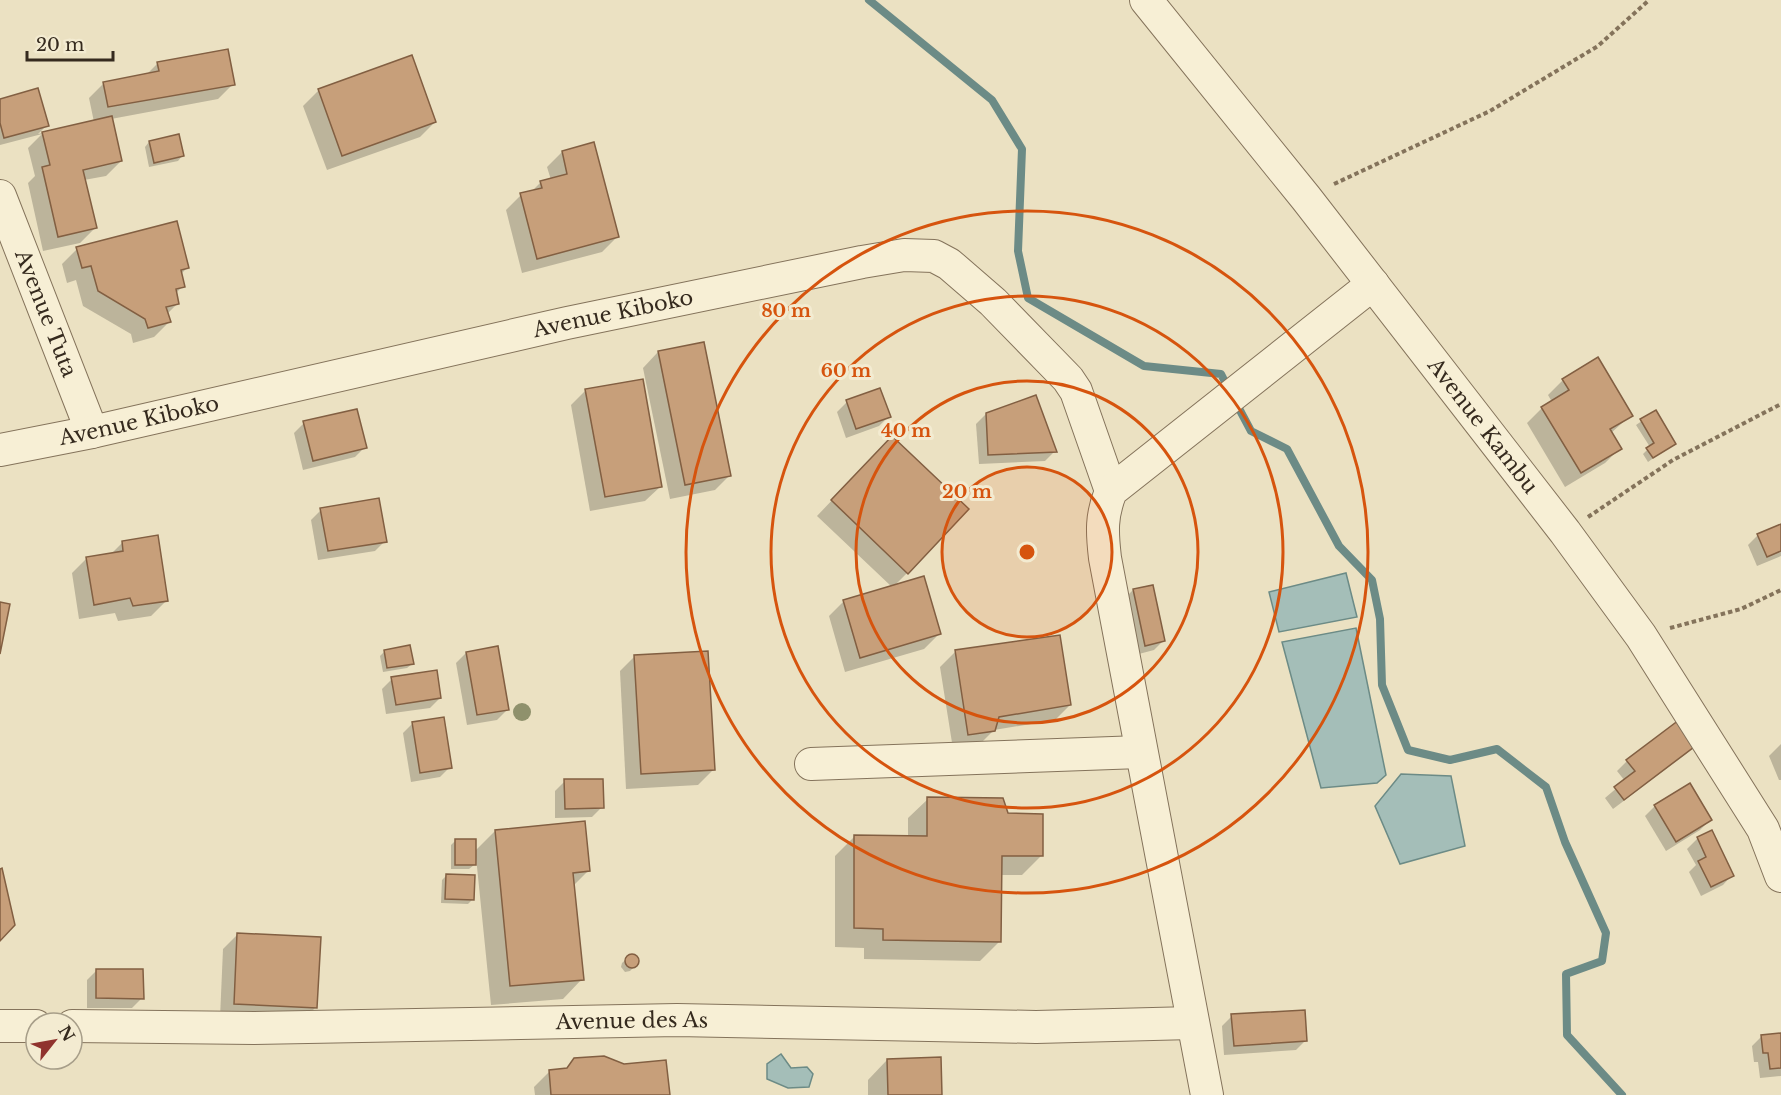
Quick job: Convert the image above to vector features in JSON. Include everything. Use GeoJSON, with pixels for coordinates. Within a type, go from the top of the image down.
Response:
{"type":"FeatureCollection","features":[{"type":"Feature","properties":{"kind":"street","name":"Avenue Kambu"},"geometry":{"type":"LineString","coordinates":[[1146,0],[1373,284],[1565,532],[1641,636],[1763,829],[1781,876]]}},
{"type":"Feature","properties":{"kind":"street","name":"Avenue Tuta"},"geometry":{"type":"LineString","coordinates":[[0,196],[92,432]]}},
{"type":"Feature","properties":{"kind":"street","name":"Avenue Kiboko"},"geometry":{"type":"LineString","coordinates":[[0,450],[92,432],[567,323],[862,262],[920,254],[934,256],[949,264],[993,302],[1068,380],[1076,392],[1111,491]]}},
{"type":"Feature","properties":{"kind":"street"},"geometry":{"type":"LineString","coordinates":[[1207,1095],[1140,752],[1105,558],[1102,526],[1106,502],[1111,491],[1373,284]]}},
{"type":"Feature","properties":{"kind":"street"},"geometry":{"type":"LineString","coordinates":[[811,764],[1140,752]]}},
{"type":"Feature","properties":{"kind":"street","name":"Avenue des As"},"geometry":{"type":"LineString","coordinates":[[84,1026],[254,1028],[677,1020],[1036,1027],[1192,1023]]}},
{"type":"Feature","properties":{"kind":"street"},"geometry":{"type":"LineString","coordinates":[[0,1026],[24,1026]]}},
{"type":"Feature","properties":{"kind":"path"},"geometry":{"type":"LineString","coordinates":[[1306,198],[1490,111],[1598,46],[1649,0]]}},
{"type":"Feature","properties":{"kind":"path"},"geometry":{"type":"LineString","coordinates":[[1565,532],[1674,460],[1781,404]]}},
{"type":"Feature","properties":{"kind":"path"},"geometry":{"type":"LineString","coordinates":[[1641,636],[1741,609],[1781,590]]}},
{"type":"Feature","properties":{"kind":"water"},"geometry":{"type":"Polygon","coordinates":[[[1346,573],[1357,617],[1279,632],[1269,592],[1346,573]]]}},
{"type":"Feature","properties":{"kind":"water"},"geometry":{"type":"Polygon","coordinates":[[[1356,628],[1386,775],[1377,783],[1321,788],[1282,642],[1356,628]]]}},
{"type":"Feature","properties":{"kind":"water"},"geometry":{"type":"Polygon","coordinates":[[[1401,774],[1451,776],[1465,846],[1400,864],[1375,806],[1401,774]]]}},
{"type":"Feature","properties":{"kind":"water"},"geometry":{"type":"Polygon","coordinates":[[[781,1054],[791,1068],[807,1067],[813,1074],[809,1087],[788,1088],[767,1079],[767,1064],[781,1054]]]}},
{"type":"Feature","properties":{"kind":"building"},"geometry":{"type":"Polygon","coordinates":[[[228,49],[235,85],[108,107],[103,82],[159,71],[157,62],[228,49]]]}},
{"type":"Feature","properties":{"kind":"building"},"geometry":{"type":"Polygon","coordinates":[[[412,55],[436,122],[342,156],[318,89],[412,55]]]}},
{"type":"Feature","properties":{"kind":"building"},"geometry":{"type":"Polygon","coordinates":[[[38,88],[49,126],[4,138],[0,123],[0,99],[38,88]]]}},
{"type":"Feature","properties":{"kind":"building"},"geometry":{"type":"Polygon","coordinates":[[[112,116],[122,161],[83,170],[97,228],[58,237],[42,167],[50,165],[42,132],[112,116]]]}},
{"type":"Feature","properties":{"kind":"building"},"geometry":{"type":"Polygon","coordinates":[[[179,134],[184,156],[154,163],[149,141],[179,134]]]}},
{"type":"Feature","properties":{"kind":"building"},"geometry":{"type":"Polygon","coordinates":[[[594,142],[619,237],[537,259],[520,193],[542,188],[540,181],[567,174],[562,151],[594,142]]]}},
{"type":"Feature","properties":{"kind":"building"},"geometry":{"type":"Polygon","coordinates":[[[177,221],[189,268],[181,270],[185,287],[176,289],[179,304],[166,307],[171,322],[148,328],[145,319],[98,291],[91,266],[82,268],[76,247],[177,221]]]}},
{"type":"Feature","properties":{"kind":"building"},"geometry":{"type":"Polygon","coordinates":[[[704,342],[731,476],[685,485],[658,351],[704,342]]]}},
{"type":"Feature","properties":{"kind":"building"},"geometry":{"type":"Polygon","coordinates":[[[1598,357],[1633,416],[1610,429],[1622,449],[1581,473],[1541,407],[1569,390],[1562,379],[1598,357]]]}},
{"type":"Feature","properties":{"kind":"building"},"geometry":{"type":"Polygon","coordinates":[[[643,379],[662,487],[605,497],[585,389],[643,379]]]}},
{"type":"Feature","properties":{"kind":"building"},"geometry":{"type":"Polygon","coordinates":[[[880,388],[891,417],[856,429],[846,400],[880,388]]]}},
{"type":"Feature","properties":{"kind":"building"},"geometry":{"type":"Polygon","coordinates":[[[1036,395],[1057,452],[988,455],[986,413],[1036,395]]]}},
{"type":"Feature","properties":{"kind":"building"},"geometry":{"type":"Polygon","coordinates":[[[357,409],[367,448],[313,461],[303,421],[357,409]]]}},
{"type":"Feature","properties":{"kind":"building"},"geometry":{"type":"Polygon","coordinates":[[[1656,410],[1676,444],[1653,458],[1646,448],[1654,443],[1640,419],[1656,410]]]}},
{"type":"Feature","properties":{"kind":"building"},"geometry":{"type":"Polygon","coordinates":[[[892,436],[969,509],[908,574],[831,500],[892,436]]]}},
{"type":"Feature","properties":{"kind":"building"},"geometry":{"type":"Polygon","coordinates":[[[379,498],[387,542],[328,551],[320,508],[379,498]]]}},
{"type":"Feature","properties":{"kind":"building"},"geometry":{"type":"Polygon","coordinates":[[[1781,524],[1781,551],[1767,557],[1757,534],[1781,524]]]}},
{"type":"Feature","properties":{"kind":"building"},"geometry":{"type":"Polygon","coordinates":[[[158,535],[168,601],[133,606],[130,598],[94,605],[86,557],[123,551],[122,541],[158,535]]]}},
{"type":"Feature","properties":{"kind":"building"},"geometry":{"type":"Polygon","coordinates":[[[924,576],[941,634],[860,658],[843,600],[924,576]]]}},
{"type":"Feature","properties":{"kind":"building"},"geometry":{"type":"Polygon","coordinates":[[[1153,585],[1165,641],[1145,646],[1133,589],[1153,585]]]}},
{"type":"Feature","properties":{"kind":"building"},"geometry":{"type":"Polygon","coordinates":[[[0,602],[10,604],[0,654],[0,602]]]}},
{"type":"Feature","properties":{"kind":"building"},"geometry":{"type":"Polygon","coordinates":[[[1060,635],[1071,705],[999,717],[995,731],[968,735],[955,650],[1060,635]]]}},
{"type":"Feature","properties":{"kind":"building"},"geometry":{"type":"Polygon","coordinates":[[[410,645],[414,664],[387,668],[384,650],[410,645]]]}},
{"type":"Feature","properties":{"kind":"building"},"geometry":{"type":"Polygon","coordinates":[[[498,646],[509,710],[477,715],[466,652],[498,646]]]}},
{"type":"Feature","properties":{"kind":"building"},"geometry":{"type":"Polygon","coordinates":[[[708,651],[715,770],[641,774],[634,655],[708,651]]]}},
{"type":"Feature","properties":{"kind":"building"},"geometry":{"type":"Polygon","coordinates":[[[437,670],[441,698],[396,705],[391,677],[437,670]]]}},
{"type":"Feature","properties":{"kind":"building"},"geometry":{"type":"Polygon","coordinates":[[[444,717],[452,768],[420,773],[412,722],[444,717]]]}},
{"type":"Feature","properties":{"kind":"building"},"geometry":{"type":"Polygon","coordinates":[[[1679,720],[1698,744],[1624,800],[1614,787],[1635,771],[1626,760],[1679,720]]]}},
{"type":"Feature","properties":{"kind":"building"},"geometry":{"type":"Polygon","coordinates":[[[564,779],[603,779],[604,808],[565,809],[564,779]]]}},
{"type":"Feature","properties":{"kind":"building"},"geometry":{"type":"Polygon","coordinates":[[[1690,783],[1712,820],[1676,842],[1654,805],[1690,783]]]}},
{"type":"Feature","properties":{"kind":"building"},"geometry":{"type":"Polygon","coordinates":[[[927,797],[1003,798],[1008,813],[1043,814],[1043,856],[1002,856],[1001,942],[883,940],[883,929],[854,928],[854,835],[927,836],[927,797]]]}},
{"type":"Feature","properties":{"kind":"building"},"geometry":{"type":"Polygon","coordinates":[[[585,821],[590,871],[573,873],[584,980],[510,986],[495,830],[585,821]]]}},
{"type":"Feature","properties":{"kind":"building"},"geometry":{"type":"Polygon","coordinates":[[[1712,830],[1734,876],[1711,887],[1698,861],[1706,857],[1697,837],[1712,830]]]}},
{"type":"Feature","properties":{"kind":"building"},"geometry":{"type":"Polygon","coordinates":[[[455,839],[476,839],[476,865],[455,865],[455,839]]]}},
{"type":"Feature","properties":{"kind":"building"},"geometry":{"type":"Polygon","coordinates":[[[2,868],[15,925],[0,941],[0,869],[2,868]]]}},
{"type":"Feature","properties":{"kind":"building"},"geometry":{"type":"Polygon","coordinates":[[[446,874],[475,875],[474,900],[445,899],[446,874]]]}},
{"type":"Feature","properties":{"kind":"building"},"geometry":{"type":"Polygon","coordinates":[[[237,933],[321,937],[317,1008],[234,1004],[237,933]]]}},
{"type":"Feature","properties":{"kind":"building"},"geometry":{"type":"Polygon","coordinates":[[[629,954],[635,954],[639,961],[635,968],[629,968],[625,964],[625,958],[629,954]]]}},
{"type":"Feature","properties":{"kind":"building"},"geometry":{"type":"Polygon","coordinates":[[[96,969],[143,969],[144,999],[96,998],[96,969]]]}},
{"type":"Feature","properties":{"kind":"building"},"geometry":{"type":"Polygon","coordinates":[[[1305,1010],[1307,1041],[1234,1046],[1231,1014],[1305,1010]]]}},
{"type":"Feature","properties":{"kind":"building"},"geometry":{"type":"Polygon","coordinates":[[[1781,1033],[1781,1068],[1770,1069],[1768,1053],[1763,1053],[1761,1035],[1781,1033]]]}},
{"type":"Feature","properties":{"kind":"building"},"geometry":{"type":"Polygon","coordinates":[[[604,1056],[624,1064],[666,1060],[670,1095],[551,1095],[549,1070],[567,1068],[574,1058],[604,1056]]]}},
{"type":"Feature","properties":{"kind":"building"},"geometry":{"type":"Polygon","coordinates":[[[941,1057],[942,1095],[888,1095],[887,1059],[941,1057]]]}},
{"type":"Feature","properties":{"kind":"waterway"},"geometry":{"type":"LineString","coordinates":[[869,0],[992,100],[1022,149],[1018,251],[1028,298],[1144,366],[1221,374],[1229,390]]}},
{"type":"Feature","properties":{"kind":"waterway"},"geometry":{"type":"LineString","coordinates":[[1235,401],[1251,431],[1287,449],[1339,546],[1372,580],[1380,619],[1382,685],[1408,750],[1450,760],[1497,749],[1546,787],[1565,842],[1606,933],[1602,961],[1566,974],[1567,1035],[1622,1095]]}}]}
